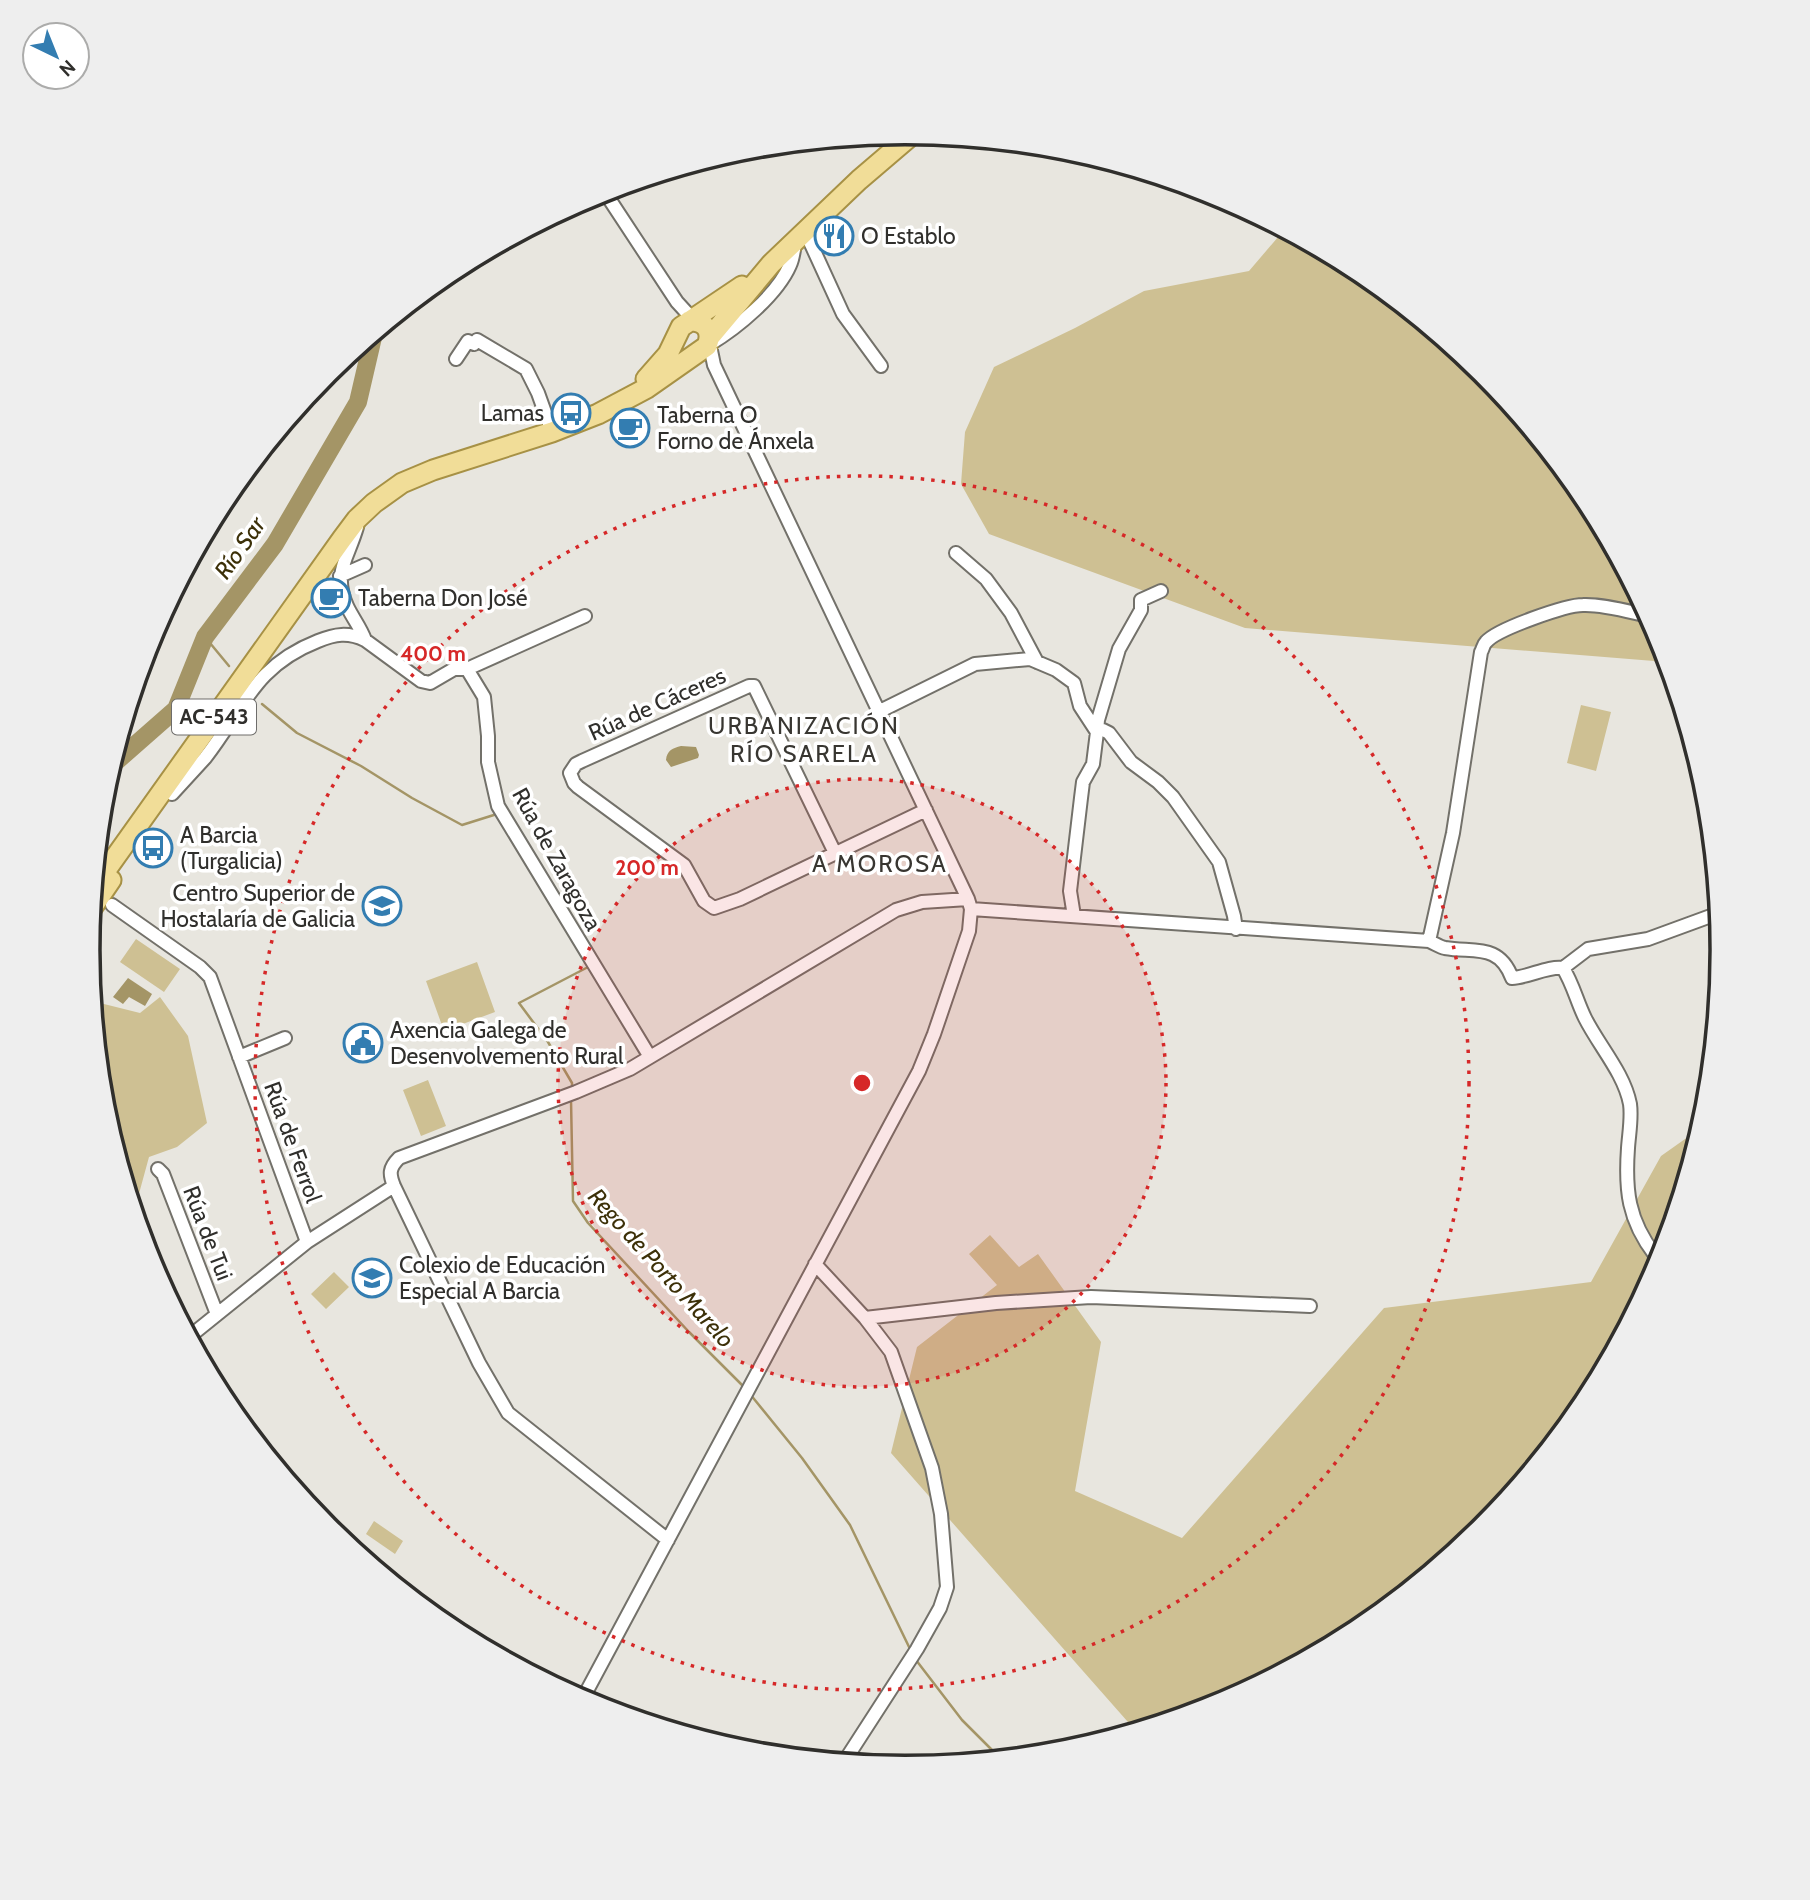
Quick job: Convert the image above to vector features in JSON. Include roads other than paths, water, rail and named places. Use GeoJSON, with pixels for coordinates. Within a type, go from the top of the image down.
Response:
{"type":"FeatureCollection","features":[{"type":"Feature","properties":{"kind":"main road","name":"AC-543"},"geometry":{"type":"LineString","coordinates":[[104,873],[359,516],[390,490],[419,475],[552,432],[613,407],[697,337],[800,235],[899,145]]}},
{"type":"Feature","properties":{"kind":"main road","name":"AC-543"},"geometry":{"type":"LineString","coordinates":[[101,895],[172,794],[288,615]]}},
{"type":"Feature","properties":{"kind":"street"},"geometry":{"type":"LineString","coordinates":[[588,1690],[928,1053],[969,931],[970,904],[714,365],[677,302],[610,201]]}},
{"type":"Feature","properties":{"kind":"street"},"geometry":{"type":"LineString","coordinates":[[697,337],[743,321],[773,289],[791,263],[800,235]]}},
{"type":"Feature","properties":{"kind":"street"},"geometry":{"type":"LineString","coordinates":[[800,235],[843,314],[881,366]]}},
{"type":"Feature","properties":{"kind":"street"},"geometry":{"type":"LineString","coordinates":[[677,302],[697,337]]}},
{"type":"Feature","properties":{"kind":"street"},"geometry":{"type":"LineString","coordinates":[[456,359],[468,341],[474,344],[477,340],[523,367],[534,386],[552,432]]}},
{"type":"Feature","properties":{"kind":"street"},"geometry":{"type":"LineString","coordinates":[[359,516],[340,576],[340,589],[365,640]]}},
{"type":"Feature","properties":{"kind":"street"},"geometry":{"type":"LineString","coordinates":[[956,553],[986,579],[1011,613],[1037,662]]}},
{"type":"Feature","properties":{"kind":"street"},"geometry":{"type":"LineString","coordinates":[[340,576],[365,565]]}},
{"type":"Feature","properties":{"kind":"street"},"geometry":{"type":"LineString","coordinates":[[1074,916],[1070,891],[1081,798],[1083,782],[1093,764],[1098,720],[1119,649],[1140,610],[1141,600],[1161,591]]}},
{"type":"Feature","properties":{"kind":"street"},"geometry":{"type":"LineString","coordinates":[[1429,941],[1453,832],[1481,652],[1486,642],[1536,617],[1562,608],[1584,604],[1636,614]]}},
{"type":"Feature","properties":{"kind":"street"},"geometry":{"type":"LineString","coordinates":[[172,794],[205,758],[258,681],[289,653],[334,635],[350,635],[365,640],[426,683],[434,682],[454,669],[467,668],[585,616]]}},
{"type":"Feature","properties":{"kind":"street"},"geometry":{"type":"LineString","coordinates":[[270,646],[275,654],[289,653]]}},
{"type":"Feature","properties":{"kind":"street"},"geometry":{"type":"LineString","coordinates":[[880,711],[975,664],[1030,659],[1056,670],[1074,683],[1080,706],[1097,732]]}},
{"type":"Feature","properties":{"kind":"street","name":"Rúa de Zaragoza"},"geometry":{"type":"LineString","coordinates":[[467,668],[484,697],[488,762],[498,806],[650,1056]]}},
{"type":"Feature","properties":{"kind":"street","name":"Rúa de Cáceres"},"geometry":{"type":"LineString","coordinates":[[754,686],[835,853],[723,907],[710,906],[684,865],[578,787],[571,778],[572,769],[582,761],[754,686]]}},
{"type":"Feature","properties":{"kind":"street"},"geometry":{"type":"LineString","coordinates":[[1097,732],[1103,730],[1109,733],[1131,762],[1173,797],[1219,862],[1236,929]]}},
{"type":"Feature","properties":{"kind":"street"},"geometry":{"type":"LineString","coordinates":[[835,853],[926,810]]}},
{"type":"Feature","properties":{"kind":"street"},"geometry":{"type":"LineString","coordinates":[[668,1540],[508,1413],[479,1363],[394,1186],[390,1169],[399,1158],[608,1079],[896,910],[922,902],[970,904],[1074,916],[1236,929],[1429,941],[1445,947],[1471,948],[1500,958],[1513,978],[1556,967],[1563,968],[1588,949],[1648,939],[1709,917]]}},
{"type":"Feature","properties":{"kind":"street","name":"Rúa de Ferrol"},"geometry":{"type":"LineString","coordinates":[[112,905],[200,967],[210,977],[307,1242]]}},
{"type":"Feature","properties":{"kind":"street"},"geometry":{"type":"LineString","coordinates":[[1563,968],[1584,1016],[1615,1070],[1630,1103],[1627,1183],[1636,1227],[1652,1250]]}},
{"type":"Feature","properties":{"kind":"street"},"geometry":{"type":"LineString","coordinates":[[239,1057],[285,1038]]}},
{"type":"Feature","properties":{"kind":"street","name":"Rúa de Tui"},"geometry":{"type":"LineString","coordinates":[[158,1169],[163,1174],[217,1314]]}},
{"type":"Feature","properties":{"kind":"street"},"geometry":{"type":"LineString","coordinates":[[196,1331],[307,1242],[394,1186]]}},
{"type":"Feature","properties":{"kind":"street"},"geometry":{"type":"LineString","coordinates":[[816,1264],[865,1318],[891,1352],[932,1468],[941,1514],[947,1587],[940,1608],[917,1649],[850,1754]]}},
{"type":"Feature","properties":{"kind":"street"},"geometry":{"type":"LineString","coordinates":[[865,1318],[996,1303],[1091,1297],[1310,1306]]}},
{"type":"Feature","properties":{"kind":"waterway","name":"Río Sar"},"geometry":{"type":"LineString","coordinates":[[124,755],[176,709],[205,637],[275,544],[358,402],[370,348]]}},
{"type":"Feature","properties":{"kind":"waterway","name":"Rego de Porto Marelo"},"geometry":{"type":"LineString","coordinates":[[205,637],[229,666]]}},
{"type":"Feature","properties":{"kind":"waterway","name":"Rego de Porto Marelo"},"geometry":{"type":"LineString","coordinates":[[262,704],[297,733],[361,766],[462,825],[497,814],[498,817]]}},
{"type":"Feature","properties":{"kind":"waterway","name":"Rego de Porto Marelo"},"geometry":{"type":"LineString","coordinates":[[572,1090],[572,1083],[548,1042],[519,1003],[590,966]]}},
{"type":"Feature","properties":{"kind":"waterway","name":"Rego de Porto Marelo"},"geometry":{"type":"LineString","coordinates":[[571,1100],[573,1201],[588,1223],[744,1387]]}},
{"type":"Feature","properties":{"kind":"waterway","name":"Rego de Porto Marelo"},"geometry":{"type":"LineString","coordinates":[[750,1394],[802,1458],[850,1525],[911,1651]]}},
{"type":"Feature","properties":{"kind":"waterway","name":"Rego de Porto Marelo"},"geometry":{"type":"LineString","coordinates":[[916,1660],[962,1720],[992,1750]]}},
{"type":"Feature","properties":{"kind":"place","name":"O Establo"},"geometry":{"type":"Point","coordinates":[834,236]}},
{"type":"Feature","properties":{"kind":"place","name":"Lamas"},"geometry":{"type":"Point","coordinates":[571,413]}},
{"type":"Feature","properties":{"kind":"place","name":"Taberna O Forno de Ánxela"},"geometry":{"type":"Point","coordinates":[630,428]}},
{"type":"Feature","properties":{"kind":"place","name":"Taberna Don José"},"geometry":{"type":"Point","coordinates":[331,598]}},
{"type":"Feature","properties":{"kind":"place","name":"A Barcia (Turgalicia)"},"geometry":{"type":"Point","coordinates":[153,848]}},
{"type":"Feature","properties":{"kind":"place","name":"Centro Superior de Hostalaría de Galicia"},"geometry":{"type":"Point","coordinates":[382,906]}},
{"type":"Feature","properties":{"kind":"place","name":"Axencia Galega de Desenvolvemento Rural"},"geometry":{"type":"Point","coordinates":[363,1043]}},
{"type":"Feature","properties":{"kind":"place","name":"Colexio de Educación Especial A Barcia"},"geometry":{"type":"Point","coordinates":[372,1278]}},
{"type":"Feature","properties":{"kind":"district","name":"URBANIZACIÓN RÍO SARELA"},"geometry":{"type":"Point","coordinates":[804,740]}},
{"type":"Feature","properties":{"kind":"district","name":"A MOROSA"},"geometry":{"type":"Point","coordinates":[880,864]}}]}
